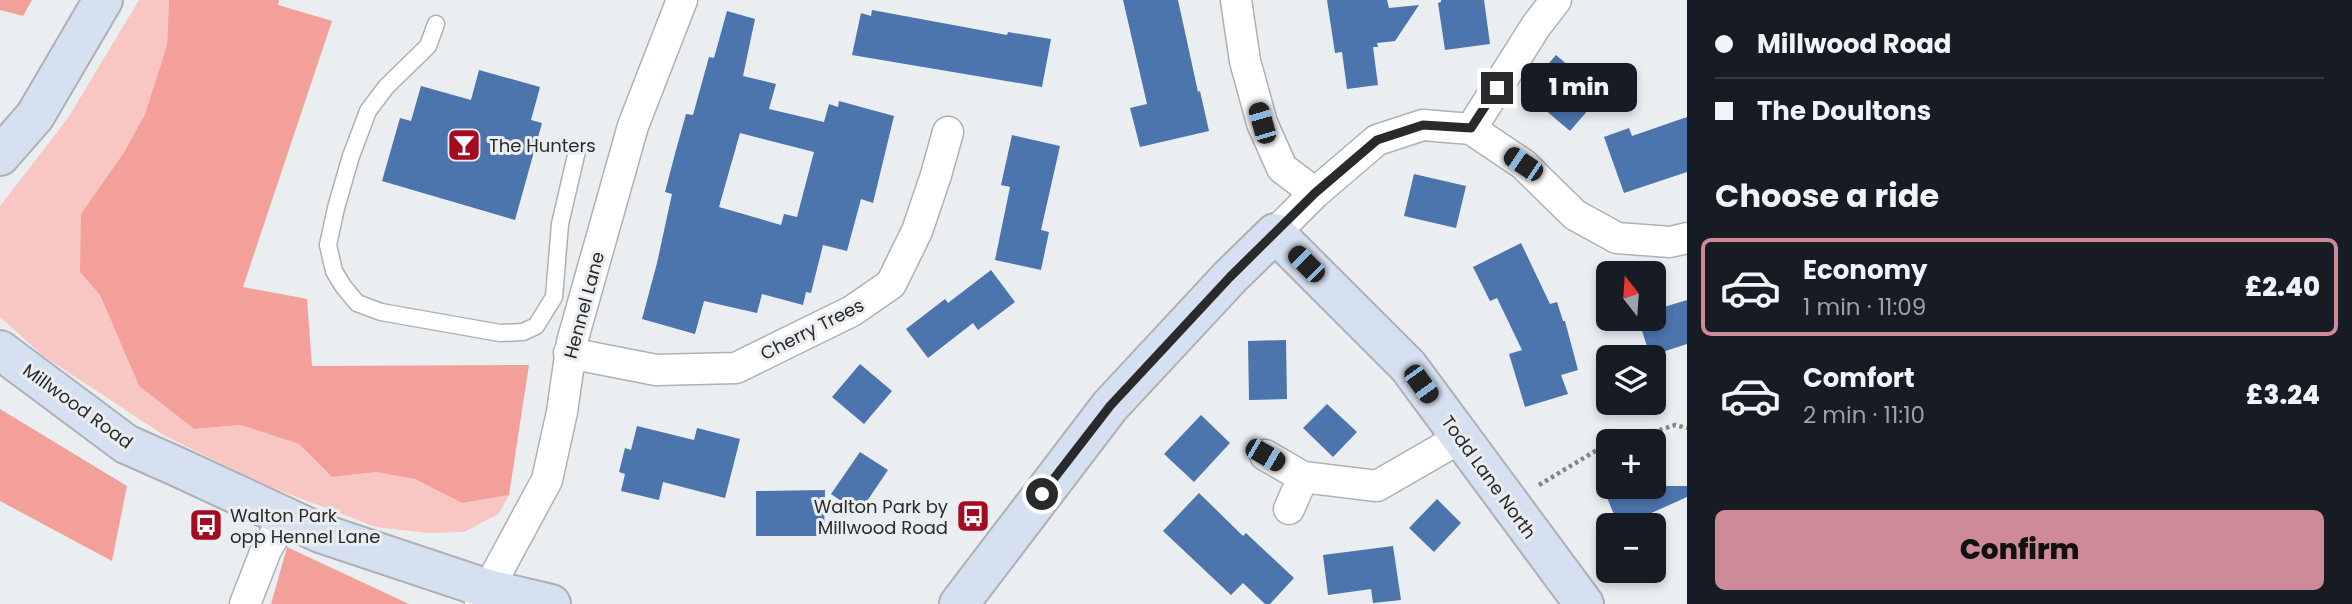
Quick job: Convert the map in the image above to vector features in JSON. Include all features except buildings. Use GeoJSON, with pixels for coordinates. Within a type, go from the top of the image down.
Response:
{"type":"FeatureCollection","features":[{"type":"Feature","properties":{"kind":"street"},"geometry":{"type":"LineString","coordinates":[[0,156],[35,116],[103,0]]}},
{"type":"Feature","properties":{"kind":"street","name":"Hennel Lane"},"geometry":{"type":"LineString","coordinates":[[484,596],[547,480],[562,412],[569,353],[633,126],[682,0]]}},
{"type":"Feature","properties":{"kind":"street"},"geometry":{"type":"LineString","coordinates":[[1236,0],[1245,61],[1262,123],[1282,168],[1315,193]]}},
{"type":"Feature","properties":{"kind":"street"},"geometry":{"type":"LineString","coordinates":[[1471,128],[1556,0]]}},
{"type":"Feature","properties":{"kind":"street"},"geometry":{"type":"LineString","coordinates":[[959,604],[1110,406],[1230,277],[1315,193],[1377,140],[1423,125],[1471,128],[1523,164],[1574,215],[1617,238],[1670,242],[1687,238]]}},
{"type":"Feature","properties":{"kind":"street","name":"Cherry Trees"},"geometry":{"type":"LineString","coordinates":[[569,353],[656,370],[736,368],[852,311],[891,284],[917,231],[948,132]]}},
{"type":"Feature","properties":{"kind":"street","name":"Todd Lane North"},"geometry":{"type":"LineString","coordinates":[[1275,233],[1408,366],[1584,604]]}},
{"type":"Feature","properties":{"kind":"street","name":"Millwood Road"},"geometry":{"type":"LineString","coordinates":[[0,350],[126,443],[285,517],[484,596],[551,604]]}},
{"type":"Feature","properties":{"kind":"street"},"geometry":{"type":"LineString","coordinates":[[1265,455],[1303,477],[1377,486],[1460,438]]}},
{"type":"Feature","properties":{"kind":"street"},"geometry":{"type":"LineString","coordinates":[[1289,509],[1303,477]]}},
{"type":"Feature","properties":{"kind":"street"},"geometry":{"type":"LineString","coordinates":[[245,604],[266,550],[285,517]]}},
{"type":"Feature","properties":{"kind":"lane"},"geometry":{"type":"LineString","coordinates":[[436,24],[428,46],[386,87],[368,111],[343,182],[328,245],[334,271],[357,303],[382,312],[500,333],[523,332],[536,326],[554,297],[560,224],[577,151]]}},
{"type":"Feature","properties":{"kind":"path"},"geometry":{"type":"LineString","coordinates":[[1663,429],[1675,425],[1687,428]]}},
{"type":"Feature","properties":{"kind":"path"},"geometry":{"type":"LineString","coordinates":[[1513,511],[1538,485],[1596,451]]}},
{"type":"Feature","properties":{"kind":"shaded area"},"geometry":{"type":"Polygon","coordinates":[[[0,0],[32,0],[23,16],[0,10],[0,0]]]}},
{"type":"Feature","properties":{"kind":"shaded area"},"geometry":{"type":"Polygon","coordinates":[[[139,0],[169,0],[167,45],[145,114],[123,154],[81,272],[100,295],[139,386],[194,429],[241,425],[299,444],[332,477],[376,472],[415,479],[462,503],[509,495],[499,514],[464,532],[427,533],[376,527],[260,483],[165,436],[42,355],[0,317],[0,206],[68,118],[139,0]]]}},
{"type":"Feature","properties":{"kind":"shaded area"},"geometry":{"type":"Polygon","coordinates":[[[169,0],[279,0],[278,5],[332,21],[243,287],[307,299],[312,366],[529,365],[509,495],[462,503],[415,479],[376,472],[332,477],[299,444],[241,425],[194,429],[139,386],[100,295],[80,272],[81,214],[123,154],[145,114],[167,45],[169,0]]]}},
{"type":"Feature","properties":{"kind":"shaded area"},"geometry":{"type":"Polygon","coordinates":[[[0,409],[127,486],[112,561],[0,501],[0,409]]]}},
{"type":"Feature","properties":{"kind":"shaded area"},"geometry":{"type":"Polygon","coordinates":[[[287,547],[409,604],[271,604],[287,547]]]}},
{"type":"Feature","properties":{"kind":"place","name":"The Hunters"},"geometry":{"type":"Point","coordinates":[464,145]}},
{"type":"Feature","properties":{"kind":"place","name":"Walton Park by Millwood Road"},"geometry":{"type":"Point","coordinates":[973,516]}},
{"type":"Feature","properties":{"kind":"place","name":"Walton Park opp Hennel Lane"},"geometry":{"type":"Point","coordinates":[206,525]}},
{"type":"Feature","properties":{"kind":"route"},"geometry":{"type":"LineString","coordinates":[[1042,494],[1110,406],[1230,277],[1315,193],[1377,140],[1423,125],[1471,128],[1497,88]]}}]}
